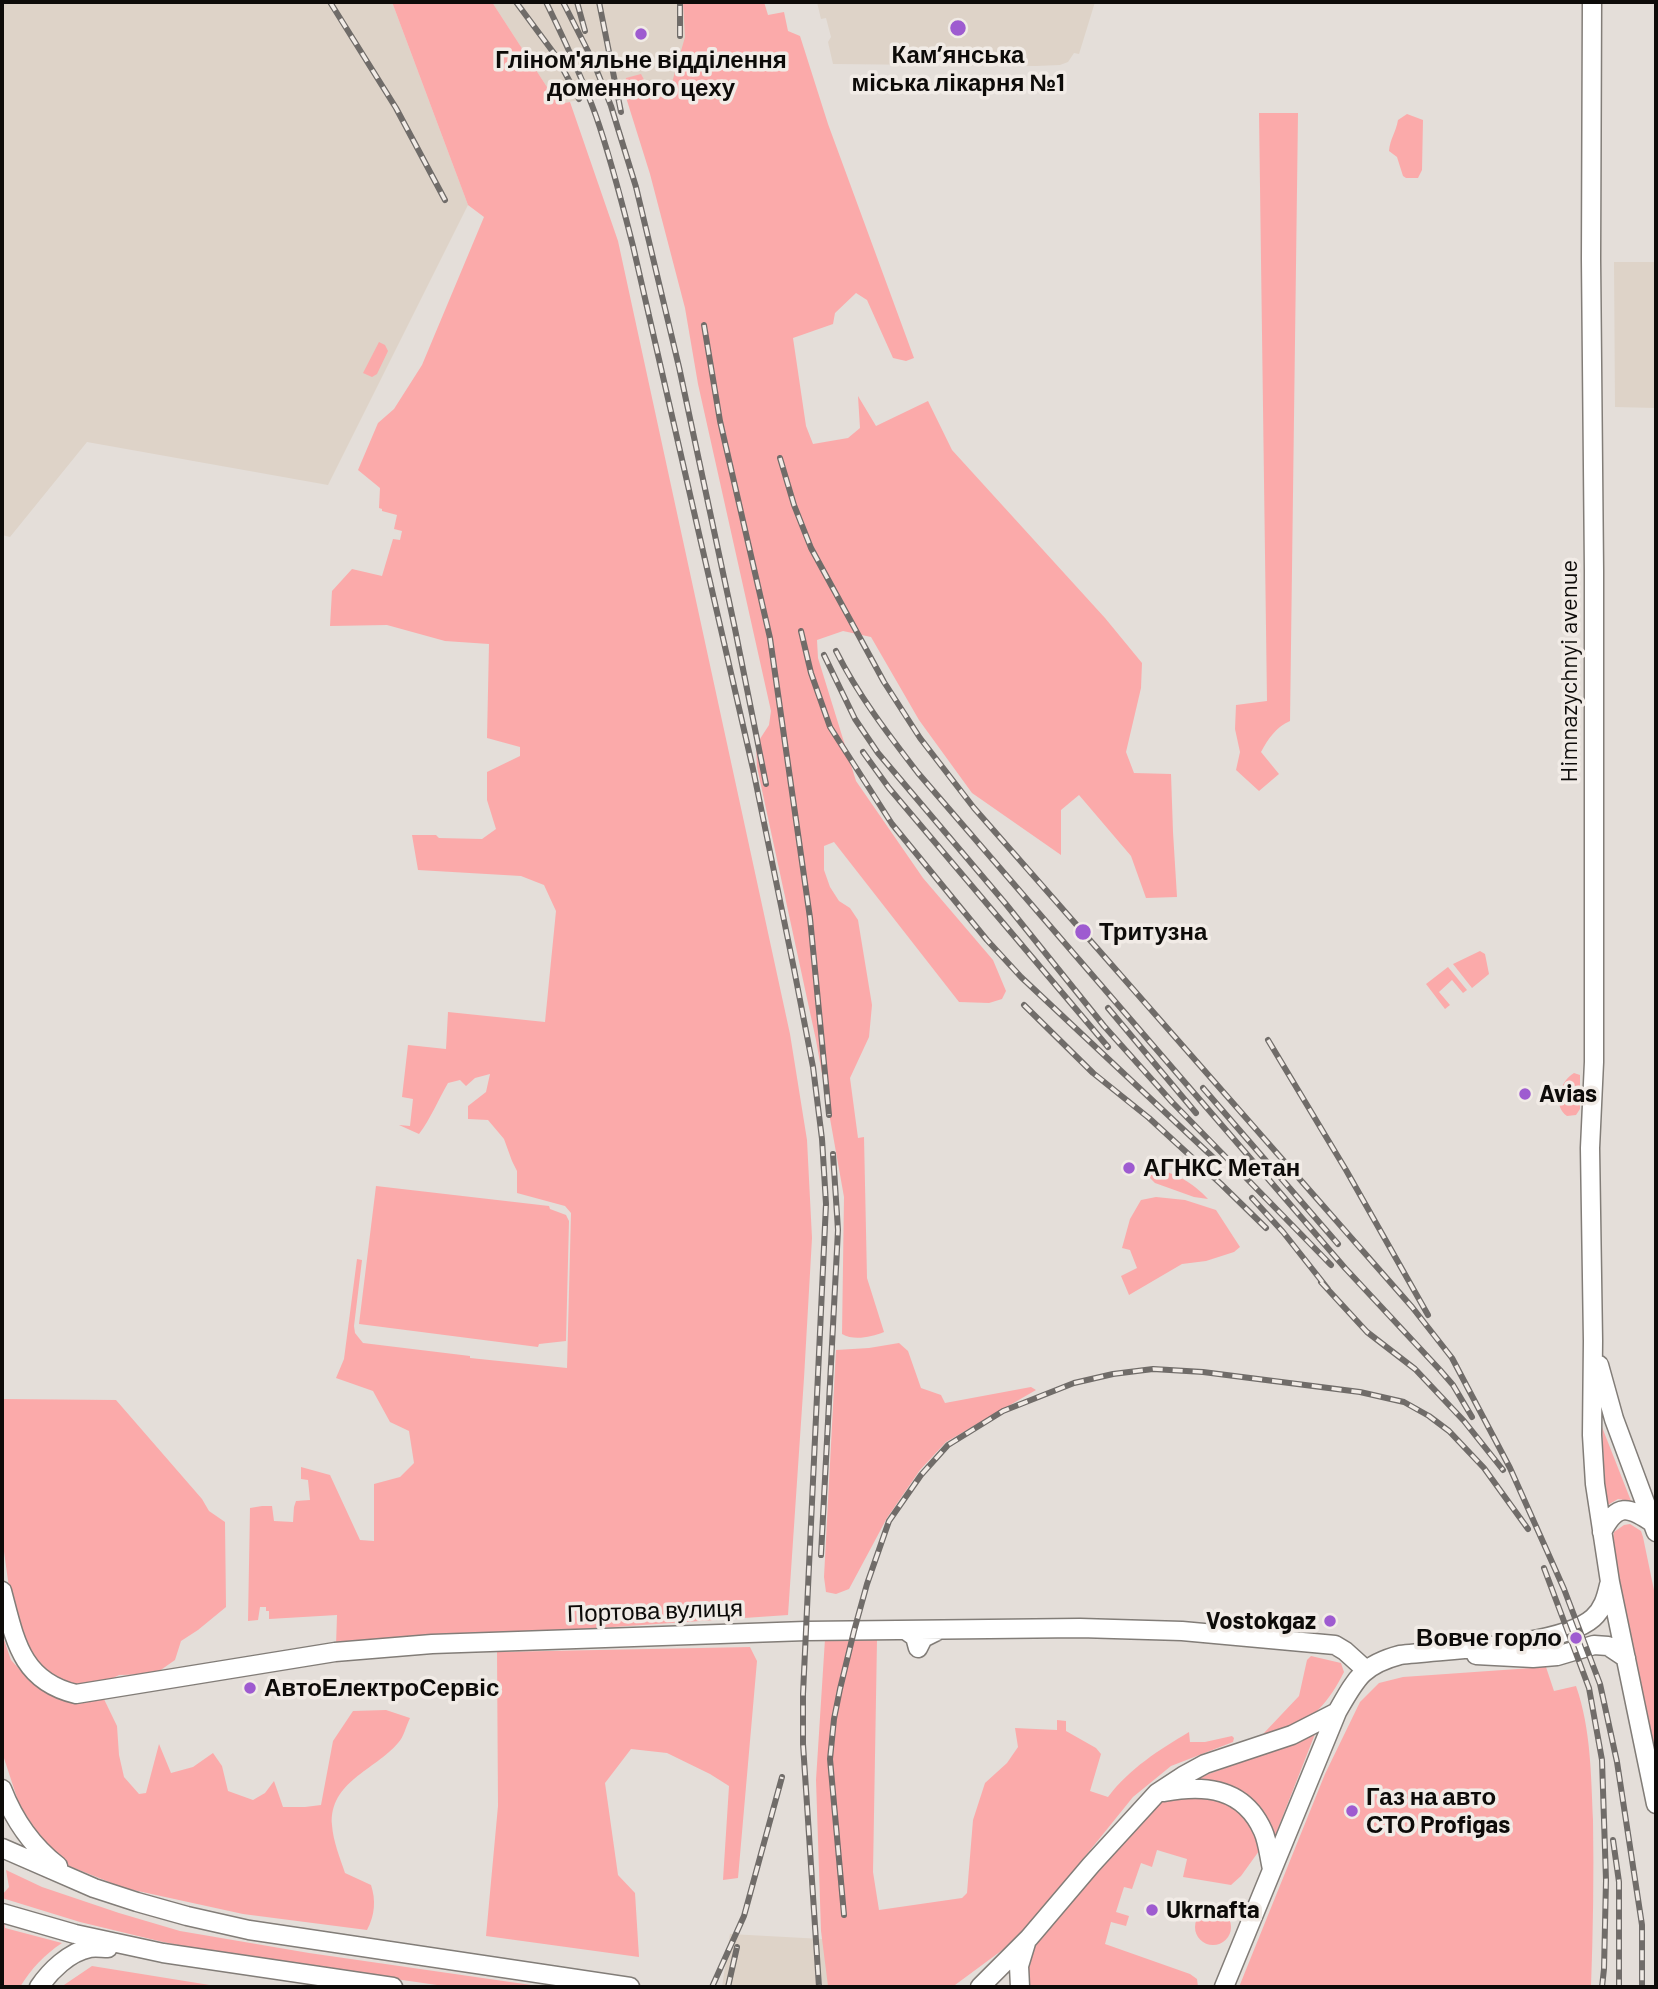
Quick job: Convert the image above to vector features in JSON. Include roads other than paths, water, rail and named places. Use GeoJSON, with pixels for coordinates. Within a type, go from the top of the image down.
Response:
{"type":"FeatureCollection","features":[{"type":"Feature","properties":{"kind":"main road","name":"Himnazychnyi avenue"},"geometry":{"type":"LineString","coordinates":[[1592,2],[1592,1435],[1595,1484],[1610,1581],[1652,1766],[1656,1804]]}},
{"type":"Feature","properties":{"kind":"main road","name":"Himnazychnyi avenue"},"geometry":{"type":"LineString","coordinates":[[1593,1341],[1614,1419],[1655,1528]]}},
{"type":"Feature","properties":{"kind":"main road"},"geometry":{"type":"LineString","coordinates":[[1602,1532],[1614,1513],[1622,1509],[1631,1510],[1655,1528]]}},
{"type":"Feature","properties":{"kind":"main road"},"geometry":{"type":"LineString","coordinates":[[1224,1987],[1337,1712],[1354,1682],[1381,1660],[1400,1655],[1520,1642],[1581,1626],[1593,1618],[1604,1605],[1610,1581]]}},
{"type":"Feature","properties":{"kind":"main road","name":"Портова вулиця"},"geometry":{"type":"LineString","coordinates":[[2,1591],[10,1623],[31,1669],[43,1681],[59,1690],[76,1694],[335,1652],[432,1644],[806,1630],[1080,1628],[1182,1631],[1335,1645],[1366,1670]]}},
{"type":"Feature","properties":{"kind":"main road"},"geometry":{"type":"LineString","coordinates":[[1435,1650],[1470,1655],[1533,1658],[1557,1656],[1594,1644],[1608,1646],[1626,1658]]}},
{"type":"Feature","properties":{"kind":"main road"},"geometry":{"type":"LineString","coordinates":[[980,1987],[1029,1938],[1157,1793],[1205,1765],[1292,1735],[1337,1712]]}},
{"type":"Feature","properties":{"kind":"main road"},"geometry":{"type":"LineString","coordinates":[[1157,1793],[1184,1788],[1216,1790],[1247,1806],[1264,1832],[1272,1868]]}},
{"type":"Feature","properties":{"kind":"main road"},"geometry":{"type":"LineString","coordinates":[[2,1789],[25,1834],[62,1869],[94,1888]]}},
{"type":"Feature","properties":{"kind":"main road"},"geometry":{"type":"LineString","coordinates":[[6,1850],[94,1888],[187,1916],[248,1930],[630,1987]]}},
{"type":"Feature","properties":{"kind":"main road"},"geometry":{"type":"LineString","coordinates":[[7,1915],[75,1934],[163,1953],[393,1987]]}},
{"type":"Feature","properties":{"kind":"main road"},"geometry":{"type":"LineString","coordinates":[[1020,1987],[1019,1966],[1029,1938]]}},
{"type":"Feature","properties":{"kind":"main road"},"geometry":{"type":"LineString","coordinates":[[39,1987],[51,1971],[77,1953],[92,1947],[163,1953]]}},
{"type":"Feature","properties":{"kind":"railway"},"geometry":{"type":"LineString","coordinates":[[330,2],[396,108],[445,200]]}},
{"type":"Feature","properties":{"kind":"railway"},"geometry":{"type":"LineString","coordinates":[[516,2],[556,56],[579,99]]}},
{"type":"Feature","properties":{"kind":"railway"},"geometry":{"type":"LineString","coordinates":[[546,2],[596,116],[633,246],[753,769],[813,1067],[822,1139],[826,1204],[803,1694],[803,1744],[819,1987]]}},
{"type":"Feature","properties":{"kind":"railway"},"geometry":{"type":"LineString","coordinates":[[563,2],[593,61],[611,106],[636,187],[679,367],[766,784]]}},
{"type":"Feature","properties":{"kind":"railway"},"geometry":{"type":"LineString","coordinates":[[577,2],[585,31]]}},
{"type":"Feature","properties":{"kind":"railway"},"geometry":{"type":"LineString","coordinates":[[599,2],[621,112]]}},
{"type":"Feature","properties":{"kind":"railway"},"geometry":{"type":"LineString","coordinates":[[680,2],[680,36]]}},
{"type":"Feature","properties":{"kind":"railway"},"geometry":{"type":"LineString","coordinates":[[704,325],[720,421],[770,638],[810,918],[829,1115]]}},
{"type":"Feature","properties":{"kind":"railway"},"geometry":{"type":"LineString","coordinates":[[780,458],[811,548],[884,682],[920,738],[974,808],[1412,1307],[1452,1358],[1510,1468],[1564,1589],[1600,1684],[1617,1762],[1642,1925],[1642,1987]]}},
{"type":"Feature","properties":{"kind":"railway"},"geometry":{"type":"LineString","coordinates":[[801,631],[811,673],[830,727],[892,824],[987,940],[1021,977],[1218,1162]]}},
{"type":"Feature","properties":{"kind":"railway"},"geometry":{"type":"LineString","coordinates":[[836,651],[864,699],[918,773],[1345,1268],[1453,1385],[1472,1417]]}},
{"type":"Feature","properties":{"kind":"railway"},"geometry":{"type":"LineString","coordinates":[[824,655],[855,719],[878,753],[1005,903],[1104,1026],[1172,1102],[1331,1265]]}},
{"type":"Feature","properties":{"kind":"railway"},"geometry":{"type":"LineString","coordinates":[[863,752],[889,788],[1108,1047]]}},
{"type":"Feature","properties":{"kind":"railway"},"geometry":{"type":"LineString","coordinates":[[1024,1005],[1093,1073],[1149,1118],[1266,1228]]}},
{"type":"Feature","properties":{"kind":"railway"},"geometry":{"type":"LineString","coordinates":[[1108,1008],[1196,1113]]}},
{"type":"Feature","properties":{"kind":"railway"},"geometry":{"type":"LineString","coordinates":[[1268,1040],[1428,1315]]}},
{"type":"Feature","properties":{"kind":"railway"},"geometry":{"type":"LineString","coordinates":[[1203,1088],[1338,1244]]}},
{"type":"Feature","properties":{"kind":"railway"},"geometry":{"type":"LineString","coordinates":[[821,1555],[838,1230],[833,1154]]}},
{"type":"Feature","properties":{"kind":"railway"},"geometry":{"type":"LineString","coordinates":[[1252,1198],[1328,1289]]}},
{"type":"Feature","properties":{"kind":"railway"},"geometry":{"type":"LineString","coordinates":[[1321,1282],[1367,1332],[1415,1369],[1464,1421],[1503,1470]]}},
{"type":"Feature","properties":{"kind":"railway"},"geometry":{"type":"LineString","coordinates":[[844,1915],[830,1759],[840,1689],[867,1584],[889,1521],[921,1475],[948,1445],[1003,1411],[1074,1383],[1153,1369],[1203,1372],[1360,1392],[1404,1402],[1449,1431],[1484,1468],[1528,1529]]}},
{"type":"Feature","properties":{"kind":"railway"},"geometry":{"type":"LineString","coordinates":[[1544,1568],[1589,1688],[1602,1760],[1606,1880],[1602,1987]]}},
{"type":"Feature","properties":{"kind":"railway"},"geometry":{"type":"LineString","coordinates":[[712,1987],[744,1916],[782,1777]]}},
{"type":"Feature","properties":{"kind":"railway"},"geometry":{"type":"LineString","coordinates":[[1613,1840],[1619,1882],[1619,1987]]}},
{"type":"Feature","properties":{"kind":"railway"},"geometry":{"type":"LineString","coordinates":[[728,1987],[737,1947]]}},
{"type":"Feature","properties":{"kind":"place","name":"Кам’янська міська лікарня №1"},"geometry":{"type":"Point","coordinates":[958,28]}},
{"type":"Feature","properties":{"kind":"place","name":"Гліном'яльне відділення доменного цеху"},"geometry":{"type":"Point","coordinates":[641,34]}},
{"type":"Feature","properties":{"kind":"place","name":"Тритузна"},"geometry":{"type":"Point","coordinates":[1083,932]}},
{"type":"Feature","properties":{"kind":"place","name":"Avias"},"geometry":{"type":"Point","coordinates":[1525,1094]}},
{"type":"Feature","properties":{"kind":"place","name":"АГНКС Метан"},"geometry":{"type":"Point","coordinates":[1129,1168]}},
{"type":"Feature","properties":{"kind":"place","name":"Vostokgaz"},"geometry":{"type":"Point","coordinates":[1330,1621]}},
{"type":"Feature","properties":{"kind":"place","name":"Вовче горло"},"geometry":{"type":"Point","coordinates":[1576,1638]}},
{"type":"Feature","properties":{"kind":"place","name":"АвтоЕлектроСервіс"},"geometry":{"type":"Point","coordinates":[250,1688]}},
{"type":"Feature","properties":{"kind":"place","name":"Газ на авто СТО Profigas"},"geometry":{"type":"Point","coordinates":[1352,1811]}},
{"type":"Feature","properties":{"kind":"place","name":"Ukrnafta"},"geometry":{"type":"Point","coordinates":[1152,1910]}}]}
